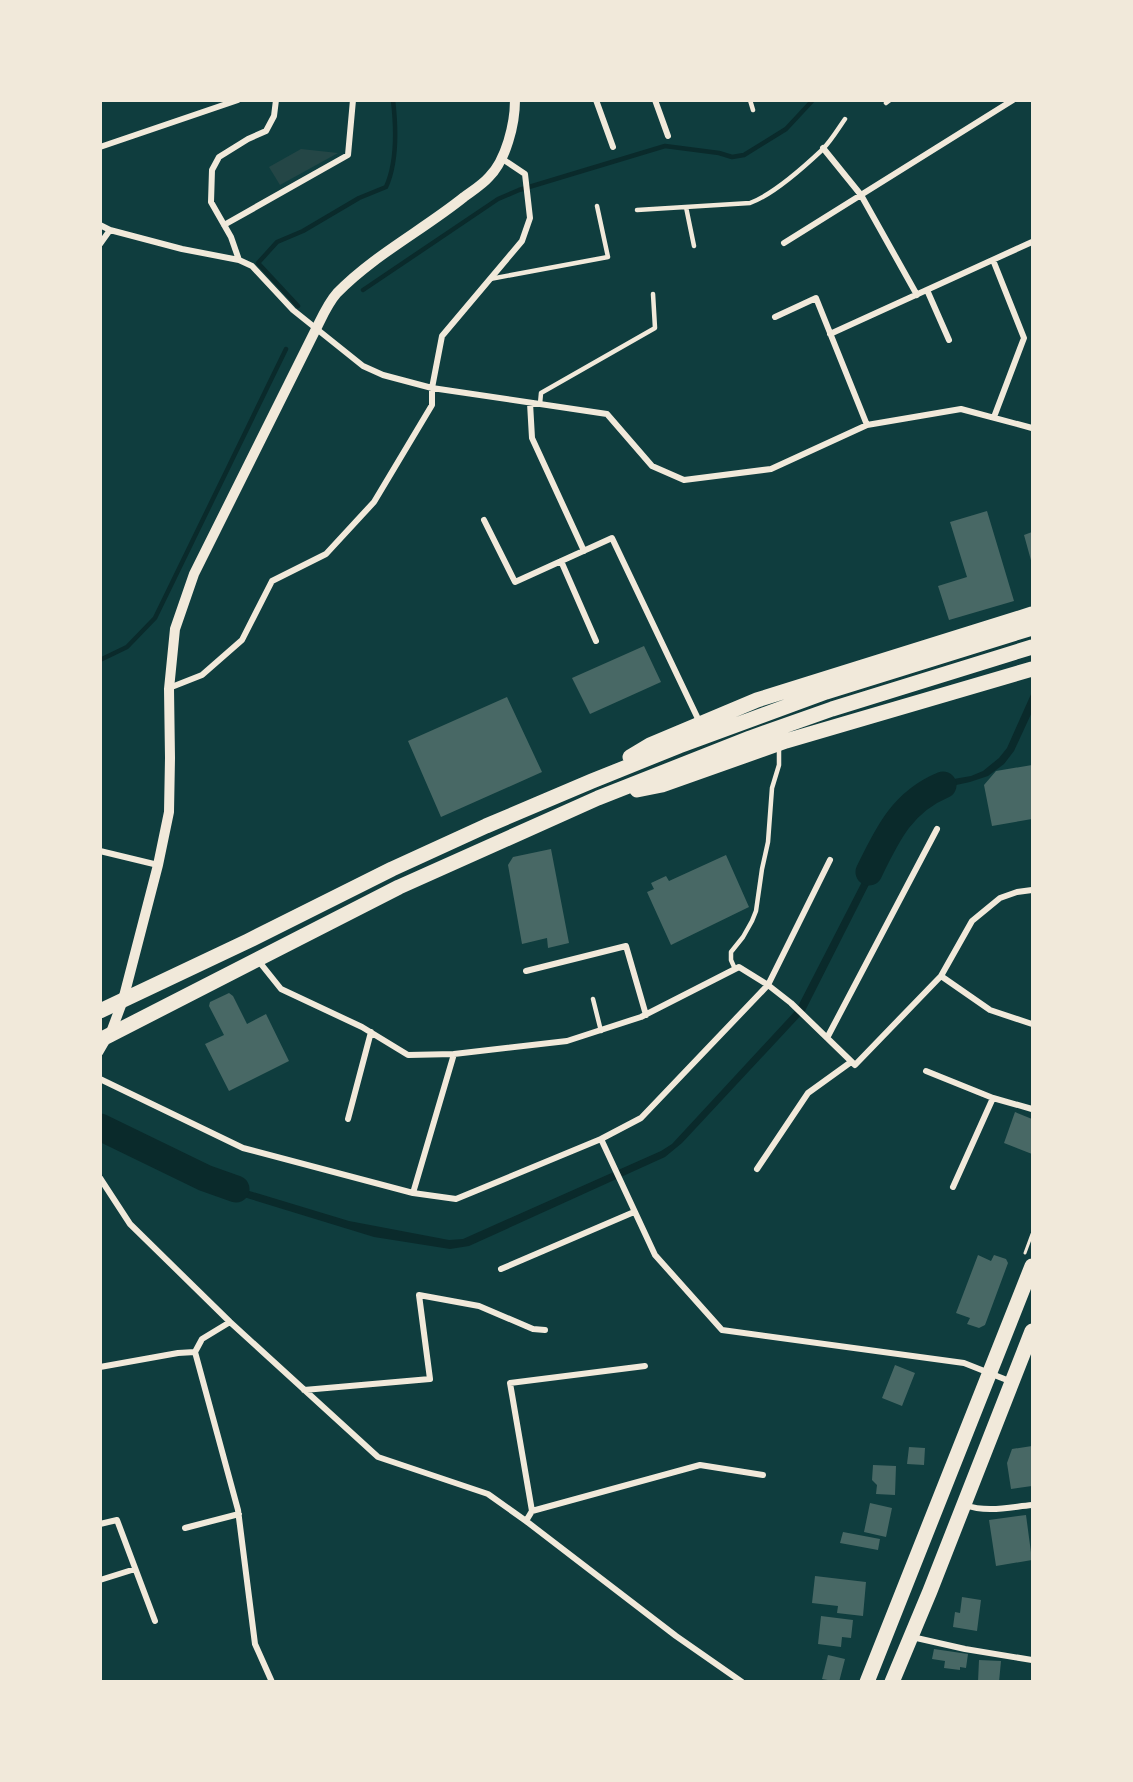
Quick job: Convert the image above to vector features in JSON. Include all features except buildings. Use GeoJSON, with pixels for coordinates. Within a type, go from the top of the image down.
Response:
{"type":"FeatureCollection","features":[{"type":"Feature","properties":{"kind":"main road"},"geometry":{"type":"LineString","coordinates":[[592,781],[650,745],[758,700],[1032,614]]}},
{"type":"Feature","properties":{"kind":"main road"},"geometry":{"type":"LineString","coordinates":[[100,1011],[392,869],[592,781],[826,692],[1032,628]]}},
{"type":"Feature","properties":{"kind":"main road"},"geometry":{"type":"LineString","coordinates":[[105,1037],[399,887],[598,798],[750,738],[832,709],[1032,647]]}},
{"type":"Feature","properties":{"kind":"main road"},"geometry":{"type":"LineString","coordinates":[[598,798],[662,785],[779,744],[1032,669]]}},
{"type":"Feature","properties":{"kind":"main road"},"geometry":{"type":"LineString","coordinates":[[867,1682],[1032,1266]]}},
{"type":"Feature","properties":{"kind":"main road"},"geometry":{"type":"LineString","coordinates":[[892,1682],[1032,1331]]}},
{"type":"Feature","properties":{"kind":"street"},"geometry":{"type":"LineString","coordinates":[[100,147],[238,100]]}},
{"type":"Feature","properties":{"kind":"street"},"geometry":{"type":"LineString","coordinates":[[238,260],[231,237],[211,202],[212,170],[219,157],[266,131],[274,116],[276,100]]}},
{"type":"Feature","properties":{"kind":"street"},"geometry":{"type":"LineString","coordinates":[[224,225],[348,155],[353,100]]}},
{"type":"Feature","properties":{"kind":"street"},"geometry":{"type":"LineString","coordinates":[[100,1053],[123,1000],[158,865],[168,812],[169,689],[175,629],[194,574],[335,295],[364,268],[440,216],[490,176],[509,140],[515,100]]}},
{"type":"Feature","properties":{"kind":"street"},"geometry":{"type":"LineString","coordinates":[[596,100],[613,147]]}},
{"type":"Feature","properties":{"kind":"street"},"geometry":{"type":"LineString","coordinates":[[655,100],[668,136]]}},
{"type":"Feature","properties":{"kind":"street"},"geometry":{"type":"LineString","coordinates":[[784,243],[1013,100]]}},
{"type":"Feature","properties":{"kind":"street"},"geometry":{"type":"LineString","coordinates":[[824,148],[861,195],[916,295]]}},
{"type":"Feature","properties":{"kind":"street"},"geometry":{"type":"LineString","coordinates":[[169,689],[202,675],[242,640],[272,581],[326,554],[374,502],[432,405],[432,388],[442,336],[522,241],[530,218],[525,174],[501,158]]}},
{"type":"Feature","properties":{"kind":"street"},"geometry":{"type":"LineString","coordinates":[[100,225],[110,230],[182,249],[238,260],[252,266],[293,310],[363,366],[383,375],[432,388],[607,414],[652,466],[684,480],[771,469],[867,425],[962,409],[1032,428]]}},
{"type":"Feature","properties":{"kind":"street"},"geometry":{"type":"LineString","coordinates":[[100,244],[110,230]]}},
{"type":"Feature","properties":{"kind":"street"},"geometry":{"type":"LineString","coordinates":[[830,334],[1032,242]]}},
{"type":"Feature","properties":{"kind":"street"},"geometry":{"type":"LineString","coordinates":[[993,260],[1024,338],[994,417]]}},
{"type":"Feature","properties":{"kind":"street"},"geometry":{"type":"LineString","coordinates":[[927,290],[949,340]]}},
{"type":"Feature","properties":{"kind":"street"},"geometry":{"type":"LineString","coordinates":[[775,317],[816,298],[867,425]]}},
{"type":"Feature","properties":{"kind":"street"},"geometry":{"type":"LineString","coordinates":[[530,403],[532,438],[584,551]]}},
{"type":"Feature","properties":{"kind":"street"},"geometry":{"type":"LineString","coordinates":[[484,520],[514,582],[612,538],[700,724]]}},
{"type":"Feature","properties":{"kind":"street"},"geometry":{"type":"LineString","coordinates":[[561,561],[596,641]]}},
{"type":"Feature","properties":{"kind":"street"},"geometry":{"type":"LineString","coordinates":[[827,1038],[937,829]]}},
{"type":"Feature","properties":{"kind":"street"},"geometry":{"type":"LineString","coordinates":[[100,851],[158,865]]}},
{"type":"Feature","properties":{"kind":"street"},"geometry":{"type":"LineString","coordinates":[[100,1079],[243,1148],[413,1193],[456,1199],[601,1139],[641,1118],[768,986],[830,860]]}},
{"type":"Feature","properties":{"kind":"street"},"geometry":{"type":"LineString","coordinates":[[257,959],[281,989],[371,1032],[408,1055],[454,1054],[567,1041],[646,1015],[739,967],[791,1003],[855,1065],[940,976],[972,921],[1000,898],[1032,890]]}},
{"type":"Feature","properties":{"kind":"street"},"geometry":{"type":"LineString","coordinates":[[526,971],[626,946],[646,1015]]}},
{"type":"Feature","properties":{"kind":"street"},"geometry":{"type":"LineString","coordinates":[[940,976],[990,1010],[1032,1024]]}},
{"type":"Feature","properties":{"kind":"street"},"geometry":{"type":"LineString","coordinates":[[348,1119],[371,1032]]}},
{"type":"Feature","properties":{"kind":"street"},"geometry":{"type":"LineString","coordinates":[[413,1193],[454,1054]]}},
{"type":"Feature","properties":{"kind":"street"},"geometry":{"type":"LineString","coordinates":[[757,1169],[808,1094],[851,1062]]}},
{"type":"Feature","properties":{"kind":"street"},"geometry":{"type":"LineString","coordinates":[[926,1071],[993,1098],[1032,1109]]}},
{"type":"Feature","properties":{"kind":"street"},"geometry":{"type":"LineString","coordinates":[[953,1187],[993,1098]]}},
{"type":"Feature","properties":{"kind":"street"},"geometry":{"type":"LineString","coordinates":[[601,1139],[655,1255],[722,1330],[964,1363],[1012,1383]]}},
{"type":"Feature","properties":{"kind":"street"},"geometry":{"type":"LineString","coordinates":[[100,1178],[130,1224],[230,1322],[378,1457],[488,1494],[676,1636],[742,1682]]}},
{"type":"Feature","properties":{"kind":"street"},"geometry":{"type":"LineString","coordinates":[[501,1269],[634,1212]]}},
{"type":"Feature","properties":{"kind":"street"},"geometry":{"type":"LineString","coordinates":[[304,1390],[430,1379],[419,1295],[479,1306],[533,1329],[545,1330]]}},
{"type":"Feature","properties":{"kind":"street"},"geometry":{"type":"LineString","coordinates":[[230,1322],[202,1339],[195,1352],[239,1514],[255,1644],[272,1682]]}},
{"type":"Feature","properties":{"kind":"street"},"geometry":{"type":"LineString","coordinates":[[100,1367],[195,1352]]}},
{"type":"Feature","properties":{"kind":"street"},"geometry":{"type":"LineString","coordinates":[[526,1521],[532,1511],[510,1383],[645,1366]]}},
{"type":"Feature","properties":{"kind":"street"},"geometry":{"type":"LineString","coordinates":[[532,1511],[700,1465],[763,1476]]}},
{"type":"Feature","properties":{"kind":"street"},"geometry":{"type":"LineString","coordinates":[[964,1504],[975,1509],[987,1510],[1032,1505]]}},
{"type":"Feature","properties":{"kind":"street"},"geometry":{"type":"LineString","coordinates":[[185,1528],[239,1514]]}},
{"type":"Feature","properties":{"kind":"street"},"geometry":{"type":"LineString","coordinates":[[100,1524],[117,1520],[155,1621]]}},
{"type":"Feature","properties":{"kind":"street"},"geometry":{"type":"LineString","coordinates":[[100,1580],[135,1569]]}},
{"type":"Feature","properties":{"kind":"street"},"geometry":{"type":"LineString","coordinates":[[910,1636],[965,1649],[1032,1660]]}},
{"type":"Feature","properties":{"kind":"lane"},"geometry":{"type":"LineString","coordinates":[[750,100],[753,111]]}},
{"type":"Feature","properties":{"kind":"lane"},"geometry":{"type":"LineString","coordinates":[[637,210],[759,200],[824,148],[845,119]]}},
{"type":"Feature","properties":{"kind":"lane"},"geometry":{"type":"LineString","coordinates":[[490,279],[608,257],[597,206]]}},
{"type":"Feature","properties":{"kind":"lane"},"geometry":{"type":"LineString","coordinates":[[686,207],[694,246]]}},
{"type":"Feature","properties":{"kind":"lane"},"geometry":{"type":"LineString","coordinates":[[540,404],[541,393],[655,328],[653,294]]}},
{"type":"Feature","properties":{"kind":"lane"},"geometry":{"type":"LineString","coordinates":[[735,969],[731,960],[731,952],[743,938],[756,911],[768,842],[772,788],[779,765],[779,744]]}},
{"type":"Feature","properties":{"kind":"lane"},"geometry":{"type":"LineString","coordinates":[[593,999],[600,1030]]}},
{"type":"Feature","properties":{"kind":"shaded area"},"geometry":{"type":"Polygon","coordinates":[[[301,149],[338,153],[280,185],[269,167],[301,149]]]}},
{"type":"Feature","properties":{"kind":"shaded area"},"geometry":{"type":"Polygon","coordinates":[[[1032,692],[1032,712],[1014,751],[1004,764],[988,776],[930,794],[917,805],[890,843],[805,1011],[682,1143],[665,1157],[469,1246],[450,1249],[374,1237],[198,1183],[167,1170],[101,1132],[101,1122],[190,1173],[349,1221],[449,1240],[463,1239],[661,1151],[672,1144],[796,1010],[883,841],[917,796],[928,788],[948,780],[971,776],[983,771],[999,758],[1007,748],[1032,692]]]}},
{"type":"Feature","properties":{"kind":"waterway"},"geometry":{"type":"LineString","coordinates":[[298,306],[258,263],[277,242],[303,231],[359,198],[386,187],[394,156],[393,100]]}},
{"type":"Feature","properties":{"kind":"waterway"},"geometry":{"type":"LineString","coordinates":[[363,290],[498,199],[519,190],[665,146],[719,153],[732,157],[744,155],[786,129],[813,100]]}},
{"type":"Feature","properties":{"kind":"waterway"},"geometry":{"type":"LineString","coordinates":[[100,660],[127,647],[155,618],[286,349]]}},
{"type":"Feature","properties":{"kind":"waterway"},"geometry":{"type":"LineString","coordinates":[[869,872],[882,845],[906,810],[929,792],[943,785]]}},
{"type":"Feature","properties":{"kind":"waterway"},"geometry":{"type":"LineString","coordinates":[[100,1127],[205,1178],[236,1189]]}}]}
